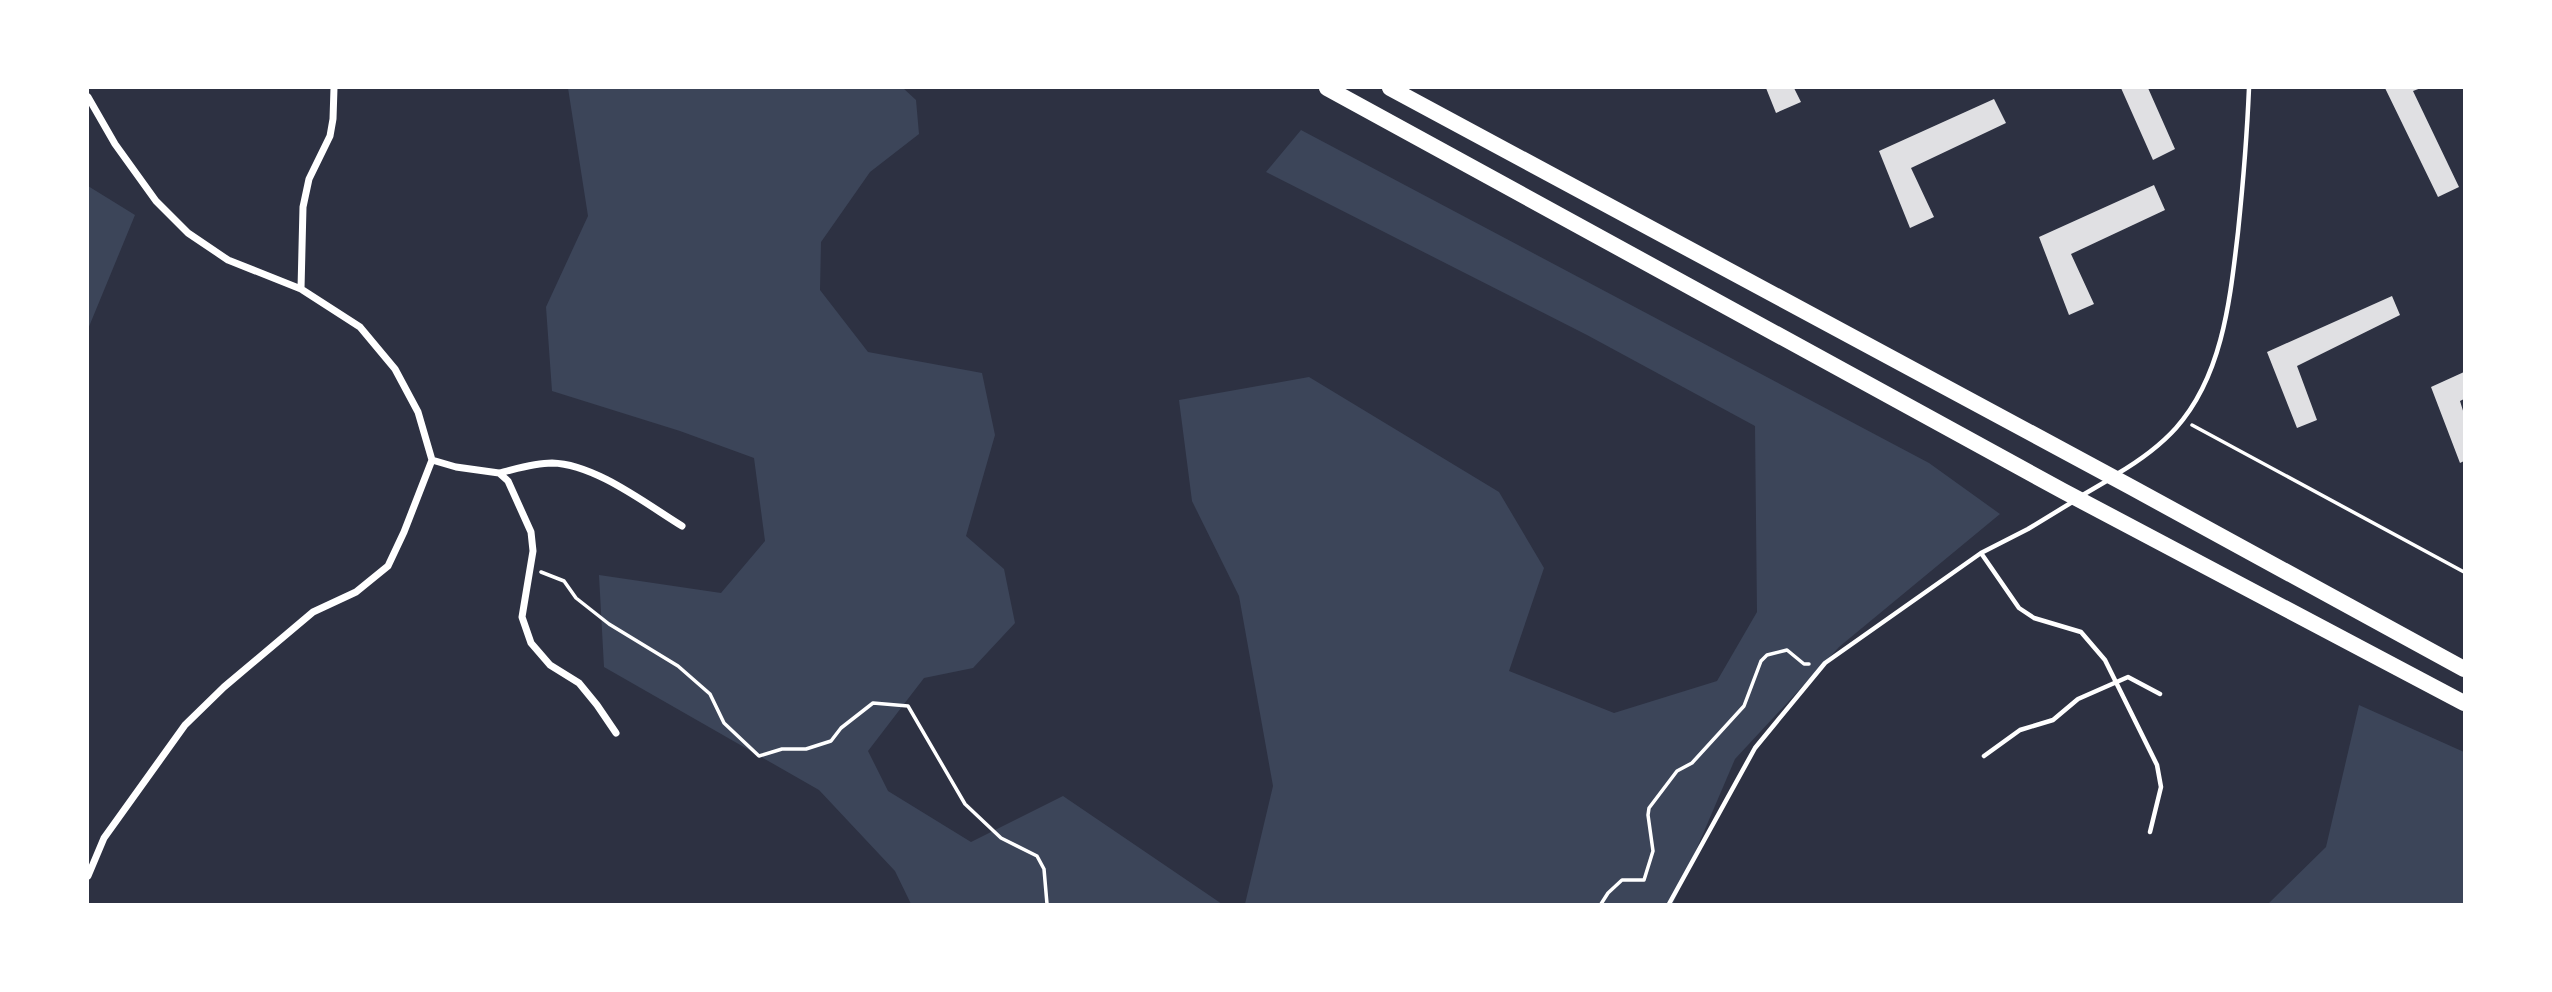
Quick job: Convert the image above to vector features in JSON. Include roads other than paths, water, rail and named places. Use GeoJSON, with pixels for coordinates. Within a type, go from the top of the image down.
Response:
{"type":"FeatureCollection","features":[{"type":"Feature","properties":{"kind":"highway"},"geometry":{"type":"LineString","coordinates":[[1327,88],[2063,491],[2465,703]]}},
{"type":"Feature","properties":{"kind":"highway"},"geometry":{"type":"LineString","coordinates":[[1390,88],[2465,669]]}},
{"type":"Feature","properties":{"kind":"street"},"geometry":{"type":"LineString","coordinates":[[301,289],[303,207],[309,179],[330,136],[334,88]]}},
{"type":"Feature","properties":{"kind":"street"},"geometry":{"type":"LineString","coordinates":[[88,97],[115,144],[156,201],[188,233],[228,260],[301,289],[360,327],[395,369],[418,412],[432,460],[388,566],[356,592],[313,612],[224,687],[185,725],[104,838],[88,876]]}},
{"type":"Feature","properties":{"kind":"street"},"geometry":{"type":"LineString","coordinates":[[432,460],[456,467],[499,473],[554,463],[593,473],[682,526]]}},
{"type":"Feature","properties":{"kind":"street"},"geometry":{"type":"LineString","coordinates":[[499,473],[508,481],[531,532],[533,551],[522,617],[531,643],[550,665],[579,683],[616,733]]}},
{"type":"Feature","properties":{"kind":"lane"},"geometry":{"type":"LineString","coordinates":[[1669,905],[1755,748],[1825,663],[1981,553],[2028,530],[2149,455],[2182,420],[2206,381],[2229,310],[2246,157],[2249,88]]}},
{"type":"Feature","properties":{"kind":"lane"},"geometry":{"type":"LineString","coordinates":[[1981,553],[2019,608],[2034,618],[2081,632],[2105,660],[2157,765],[2161,787],[2150,832]]}},
{"type":"Feature","properties":{"kind":"lane"},"geometry":{"type":"LineString","coordinates":[[1984,756],[2020,730],[2053,720],[2078,699],[2127,677],[2160,694]]}}]}
